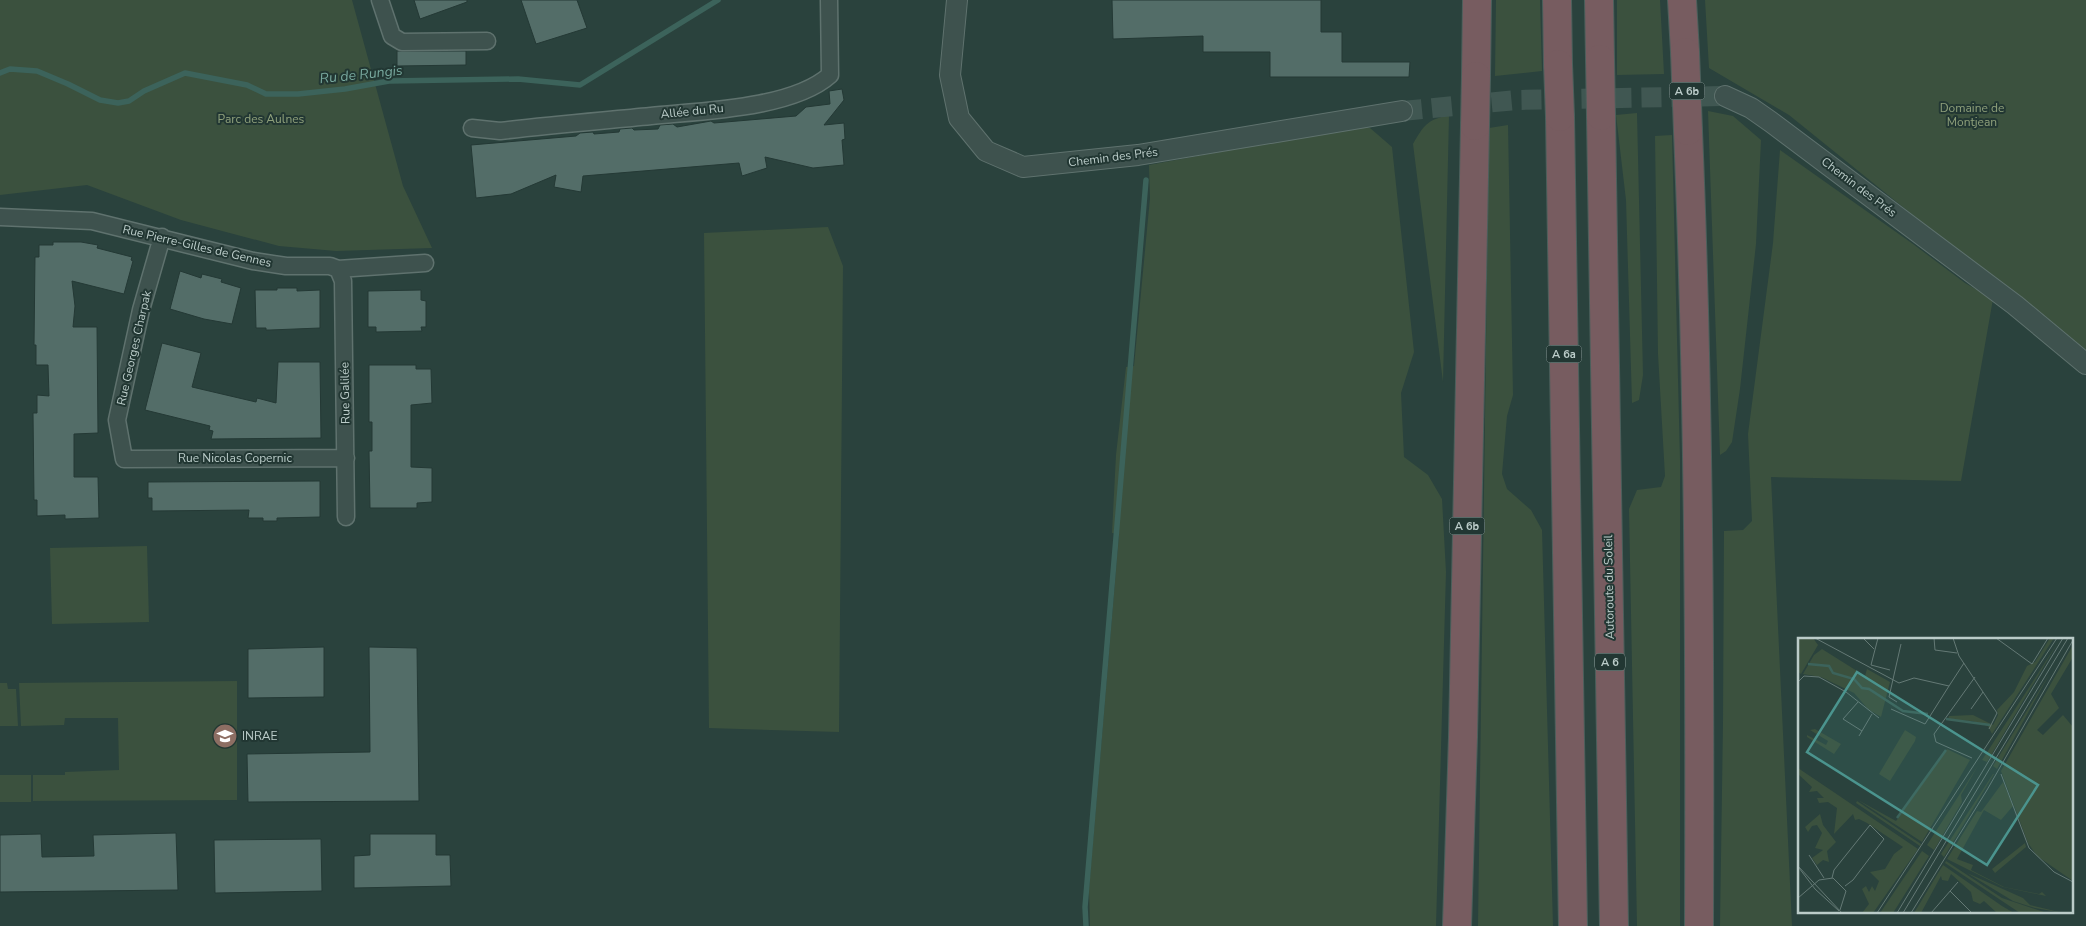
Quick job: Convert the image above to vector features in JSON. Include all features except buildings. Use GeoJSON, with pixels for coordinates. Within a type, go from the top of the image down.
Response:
{"type":"FeatureCollection","features":[{"type":"Feature","properties":{"kind":"highway","name":"A 6b"},"geometry":{"type":"LineString","coordinates":[[1457,926],[1463,738],[1477,0]]}},
{"type":"Feature","properties":{"kind":"highway","name":"A 6a"},"geometry":{"type":"LineString","coordinates":[[1558,0],[1573,926]]}},
{"type":"Feature","properties":{"kind":"highway","name":"Autoroute du Soleil"},"geometry":{"type":"LineString","coordinates":[[1599,0],[1614,926]]}},
{"type":"Feature","properties":{"kind":"highway","name":"A 6b"},"geometry":{"type":"LineString","coordinates":[[1682,0],[1695,304],[1699,524],[1699,926]]}},
{"type":"Feature","properties":{"kind":"street"},"geometry":{"type":"LineString","coordinates":[[380,0],[392,36],[402,42],[487,41]]}},
{"type":"Feature","properties":{"kind":"street","name":"Allée du Ru"},"geometry":{"type":"LineString","coordinates":[[472,128],[500,131],[712,110],[758,104],[797,94],[821,84],[830,76],[829,0]]}},
{"type":"Feature","properties":{"kind":"street","name":"Chemin des Prés"},"geometry":{"type":"LineString","coordinates":[[957,0],[950,75],[959,118],[986,151],[1023,167],[1138,155],[1402,111]]}},
{"type":"Feature","properties":{"kind":"street","name":"Chemin des Prés"},"geometry":{"type":"LineString","coordinates":[[1725,96],[1751,108],[1771,122],[1989,285],[2061,341],[2086,364]]}},
{"type":"Feature","properties":{"kind":"street","name":"Rue Pierre-Gilles de Gennes"},"geometry":{"type":"LineString","coordinates":[[0,217],[92,221],[253,261],[286,266],[330,266],[338,269],[425,263]]}},
{"type":"Feature","properties":{"kind":"street","name":"Rue Georges Charpak"},"geometry":{"type":"LineString","coordinates":[[124,459],[117,420],[141,310],[162,237]]}},
{"type":"Feature","properties":{"kind":"street","name":"Rue Galilée"},"geometry":{"type":"LineString","coordinates":[[338,269],[343,281],[346,518]]}},
{"type":"Feature","properties":{"kind":"street","name":"Rue Nicolas Copernic"},"geometry":{"type":"LineString","coordinates":[[124,459],[346,458]]}},
{"type":"Feature","properties":{"kind":"green space","name":"Parc des Aulnes"},"geometry":{"type":"Polygon","coordinates":[[[0,0],[352,0],[403,186],[432,248],[336,251],[279,246],[181,220],[87,185],[0,195],[0,0]]]}},
{"type":"Feature","properties":{"kind":"green space"},"geometry":{"type":"Polygon","coordinates":[[[1496,0],[1540,0],[1542,71],[1495,76],[1496,0]]]}},
{"type":"Feature","properties":{"kind":"green space"},"geometry":{"type":"Polygon","coordinates":[[[1617,0],[1660,0],[1664,74],[1617,75],[1617,0]]]}},
{"type":"Feature","properties":{"kind":"green space","name":"Domaine de Montjean"},"geometry":{"type":"Polygon","coordinates":[[[1705,0],[2086,0],[2086,355],[1789,115],[1709,68],[1705,0]]]}},
{"type":"Feature","properties":{"kind":"green space"},"geometry":{"type":"Polygon","coordinates":[[[1708,111],[1733,116],[1761,140],[1756,244],[1740,389],[1732,442],[1726,451],[1720,455],[1708,111]]]}},
{"type":"Feature","properties":{"kind":"green space"},"geometry":{"type":"Polygon","coordinates":[[[1637,113],[1643,375],[1639,400],[1632,403],[1626,200],[1616,115],[1637,113]]]}},
{"type":"Feature","properties":{"kind":"green space"},"geometry":{"type":"Polygon","coordinates":[[[1449,115],[1443,382],[1413,144],[1427,124],[1449,115]]]}},
{"type":"Feature","properties":{"kind":"green space"},"geometry":{"type":"Polygon","coordinates":[[[1508,125],[1513,395],[1507,416],[1502,474],[1507,489],[1531,510],[1542,530],[1553,926],[1478,926],[1489,128],[1508,125]]]}},
{"type":"Feature","properties":{"kind":"green space"},"geometry":{"type":"Polygon","coordinates":[[[1360,126],[1370,128],[1392,147],[1414,352],[1401,393],[1404,457],[1428,475],[1442,499],[1446,572],[1436,926],[1090,926],[1089,889],[1119,534],[1112,533],[1116,455],[1126,367],[1134,366],[1150,198],[1149,165],[1360,126]]]}},
{"type":"Feature","properties":{"kind":"green space"},"geometry":{"type":"Polygon","coordinates":[[[1672,135],[1680,460],[1680,926],[1637,926],[1629,509],[1637,490],[1661,487],[1665,476],[1658,354],[1655,136],[1672,135]]]}},
{"type":"Feature","properties":{"kind":"green space"},"geometry":{"type":"Polygon","coordinates":[[[1780,150],[1965,283],[1993,299],[1961,481],[1771,477],[1792,926],[1720,926],[1724,531],[1743,530],[1752,521],[1748,434],[1773,243],[1780,150]]]}},
{"type":"Feature","properties":{"kind":"green space"},"geometry":{"type":"Polygon","coordinates":[[[828,227],[843,266],[839,732],[709,728],[704,233],[828,227]]]}},
{"type":"Feature","properties":{"kind":"green space"},"geometry":{"type":"Polygon","coordinates":[[[147,546],[149,622],[52,624],[50,548],[147,546]]]}},
{"type":"Feature","properties":{"kind":"green space"},"geometry":{"type":"Polygon","coordinates":[[[237,681],[237,800],[33,801],[33,775],[65,775],[65,772],[119,770],[118,718],[65,718],[64,725],[21,726],[19,683],[237,681]]]}},
{"type":"Feature","properties":{"kind":"green space"},"geometry":{"type":"Polygon","coordinates":[[[0,683],[7,683],[8,689],[16,689],[18,726],[0,726],[0,683]]]}},
{"type":"Feature","properties":{"kind":"green space"},"geometry":{"type":"Polygon","coordinates":[[[0,775],[31,775],[31,802],[0,802],[0,775]]]}},
{"type":"Feature","properties":{"kind":"waterway","name":"Ru de Rungis"},"geometry":{"type":"LineString","coordinates":[[0,73],[10,69],[37,71],[100,100],[118,103],[129,101],[144,91],[185,73],[247,85],[266,94],[298,94],[345,89],[389,81],[518,79],[580,85],[718,0]]}},
{"type":"Feature","properties":{"kind":"waterway"},"geometry":{"type":"LineString","coordinates":[[1086,926],[1085,907],[1146,180]]}},
{"type":"Feature","properties":{"kind":"tunnel"},"geometry":{"type":"LineString","coordinates":[[1402,111],[1516,100],[1725,96]]}},
{"type":"Feature","properties":{"kind":"place","name":"INRAE"},"geometry":{"type":"Point","coordinates":[225,736]}}]}
